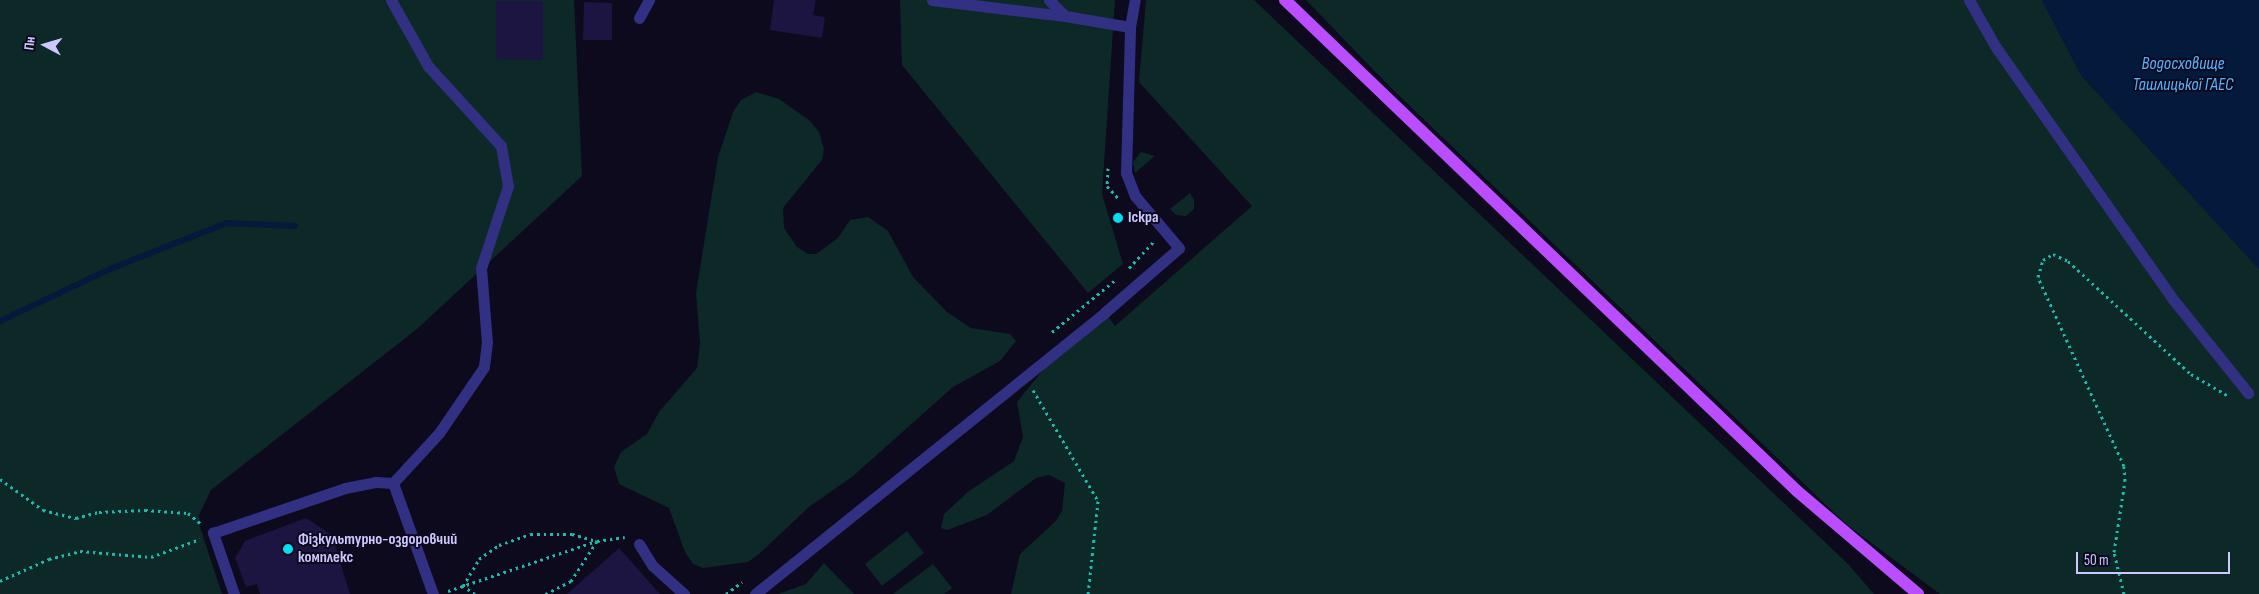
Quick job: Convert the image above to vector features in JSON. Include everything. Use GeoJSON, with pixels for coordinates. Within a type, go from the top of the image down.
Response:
{"type":"FeatureCollection","features":[{"type":"Feature","properties":{"kind":"main road"},"geometry":{"type":"LineString","coordinates":[[1285,0],[1797,491],[1918,594]]}},
{"type":"Feature","properties":{"kind":"lane"},"geometry":{"type":"LineString","coordinates":[[234,594],[213,533],[345,488],[393,483],[439,433],[484,366],[487,342],[481,268],[508,186],[501,146],[428,66],[391,0]]}},
{"type":"Feature","properties":{"kind":"lane"},"geometry":{"type":"LineString","coordinates":[[639,18],[649,0]]}},
{"type":"Feature","properties":{"kind":"lane"},"geometry":{"type":"LineString","coordinates":[[932,0],[1065,16],[1130,27]]}},
{"type":"Feature","properties":{"kind":"lane"},"geometry":{"type":"LineString","coordinates":[[1049,0],[1065,16]]}},
{"type":"Feature","properties":{"kind":"lane"},"geometry":{"type":"LineString","coordinates":[[755,594],[1025,377],[1179,248],[1135,196],[1126,173],[1130,27],[1135,0]]}},
{"type":"Feature","properties":{"kind":"lane"},"geometry":{"type":"LineString","coordinates":[[1969,0],[1995,46],[2172,298],[2248,393]]}},
{"type":"Feature","properties":{"kind":"lane"},"geometry":{"type":"LineString","coordinates":[[393,483],[433,594]]}},
{"type":"Feature","properties":{"kind":"lane"},"geometry":{"type":"LineString","coordinates":[[639,544],[654,566],[684,594]]}},
{"type":"Feature","properties":{"kind":"path"},"geometry":{"type":"LineString","coordinates":[[1109,158],[1107,186],[1125,206]]}},
{"type":"Feature","properties":{"kind":"path"},"geometry":{"type":"LineString","coordinates":[[1043,339],[1128,269],[1155,240],[1149,233]]}},
{"type":"Feature","properties":{"kind":"path"},"geometry":{"type":"LineString","coordinates":[[2124,594],[2114,552],[2125,481],[2124,466],[2041,285],[2039,266],[2050,254],[2068,261],[2191,374],[2229,395],[2248,393]]}},
{"type":"Feature","properties":{"kind":"path"},"geometry":{"type":"LineString","coordinates":[[1025,377],[1098,500],[1088,594]]}},
{"type":"Feature","properties":{"kind":"path"},"geometry":{"type":"LineString","coordinates":[[0,479],[44,510],[76,518],[119,510],[188,513],[213,533],[174,551],[151,557],[80,551],[49,559],[0,581]]}},
{"type":"Feature","properties":{"kind":"path"},"geometry":{"type":"LineString","coordinates":[[463,586],[479,560],[499,545],[530,534],[572,534],[597,541]]}},
{"type":"Feature","properties":{"kind":"path"},"geometry":{"type":"LineString","coordinates":[[438,594],[617,536],[639,544]]}},
{"type":"Feature","properties":{"kind":"path"},"geometry":{"type":"LineString","coordinates":[[545,594],[571,581],[597,541]]}},
{"type":"Feature","properties":{"kind":"path"},"geometry":{"type":"LineString","coordinates":[[726,594],[747,579]]}},
{"type":"Feature","properties":{"kind":"path"},"geometry":{"type":"LineString","coordinates":[[463,586],[475,594]]}},
{"type":"Feature","properties":{"kind":"green space"},"geometry":{"type":"Polygon","coordinates":[[[0,0],[574,0],[582,176],[417,329],[211,490],[199,515],[200,527],[222,594],[0,594],[0,0]]]}},
{"type":"Feature","properties":{"kind":"green space"},"geometry":{"type":"Polygon","coordinates":[[[900,0],[1115,0],[1102,194],[1123,264],[1088,293],[902,65],[900,0]]]}},
{"type":"Feature","properties":{"kind":"green space"},"geometry":{"type":"Polygon","coordinates":[[[1146,0],[1254,0],[1848,564],[1874,594],[1011,594],[1020,554],[1055,522],[1062,511],[1065,483],[1049,475],[1036,478],[987,515],[947,530],[941,528],[944,514],[969,491],[1014,461],[1023,437],[1017,402],[1047,365],[1108,317],[1115,326],[1252,206],[1139,82],[1146,0]]]}},
{"type":"Feature","properties":{"kind":"green space"},"geometry":{"type":"Polygon","coordinates":[[[1306,0],[2042,0],[2081,75],[2259,269],[2259,594],[1940,594],[1846,524],[1391,88],[1306,0]]]}},
{"type":"Feature","properties":{"kind":"green space"},"geometry":{"type":"Polygon","coordinates":[[[756,92],[779,99],[810,121],[819,132],[824,149],[822,160],[783,208],[784,228],[797,247],[808,254],[816,254],[838,238],[850,220],[868,217],[888,231],[913,277],[947,312],[971,328],[1010,334],[1016,341],[1000,361],[953,387],[852,477],[810,506],[748,562],[703,568],[693,564],[685,552],[669,508],[619,484],[614,467],[621,452],[647,434],[659,412],[697,368],[700,344],[696,293],[718,157],[733,112],[741,100],[756,92]]]}},
{"type":"Feature","properties":{"kind":"green space"},"geometry":{"type":"Polygon","coordinates":[[[1141,152],[1155,156],[1135,173],[1133,162],[1141,152]]]}},
{"type":"Feature","properties":{"kind":"green space"},"geometry":{"type":"Polygon","coordinates":[[[1190,193],[1194,200],[1194,209],[1186,216],[1176,215],[1170,209],[1190,193]]]}},
{"type":"Feature","properties":{"kind":"green space"},"geometry":{"type":"Polygon","coordinates":[[[907,531],[924,553],[882,586],[865,564],[907,531]]]}},
{"type":"Feature","properties":{"kind":"green space"},"geometry":{"type":"Polygon","coordinates":[[[824,563],[854,594],[778,594],[806,584],[824,563]]]}},
{"type":"Feature","properties":{"kind":"green space"},"geometry":{"type":"Polygon","coordinates":[[[933,564],[952,588],[944,594],[893,594],[933,564]]]}},
{"type":"Feature","properties":{"kind":"water","name":"Водосховище Ташлицької ГАЕС"},"geometry":{"type":"Polygon","coordinates":[[[2042,0],[2259,0],[2259,269],[2081,75],[2042,0]]]}},
{"type":"Feature","properties":{"kind":"building"},"geometry":{"type":"Polygon","coordinates":[[[774,0],[816,0],[813,15],[825,17],[822,38],[770,30],[774,0]]]}},
{"type":"Feature","properties":{"kind":"building"},"geometry":{"type":"Polygon","coordinates":[[[496,1],[543,1],[543,60],[496,59],[496,1]]]}},
{"type":"Feature","properties":{"kind":"building"},"geometry":{"type":"Polygon","coordinates":[[[584,2],[612,3],[612,40],[583,40],[584,2]]]}},
{"type":"Feature","properties":{"kind":"building","name":"Фізкультурно-оздоровчий комплекс"},"geometry":{"type":"Polygon","coordinates":[[[306,518],[332,535],[350,594],[260,594],[257,584],[246,587],[235,558],[245,541],[306,518]]]}},
{"type":"Feature","properties":{"kind":"building"},"geometry":{"type":"Polygon","coordinates":[[[619,548],[660,594],[567,594],[619,548]]]}},
{"type":"Feature","properties":{"kind":"waterway"},"geometry":{"type":"LineString","coordinates":[[0,321],[110,269],[227,223],[295,226]]}},
{"type":"Feature","properties":{"kind":"place","name":"Іскра"},"geometry":{"type":"Point","coordinates":[1118,218]}},
{"type":"Feature","properties":{"kind":"place","name":"Фізкультурно-оздоровчий комплекс"},"geometry":{"type":"Point","coordinates":[288,549]}}]}
